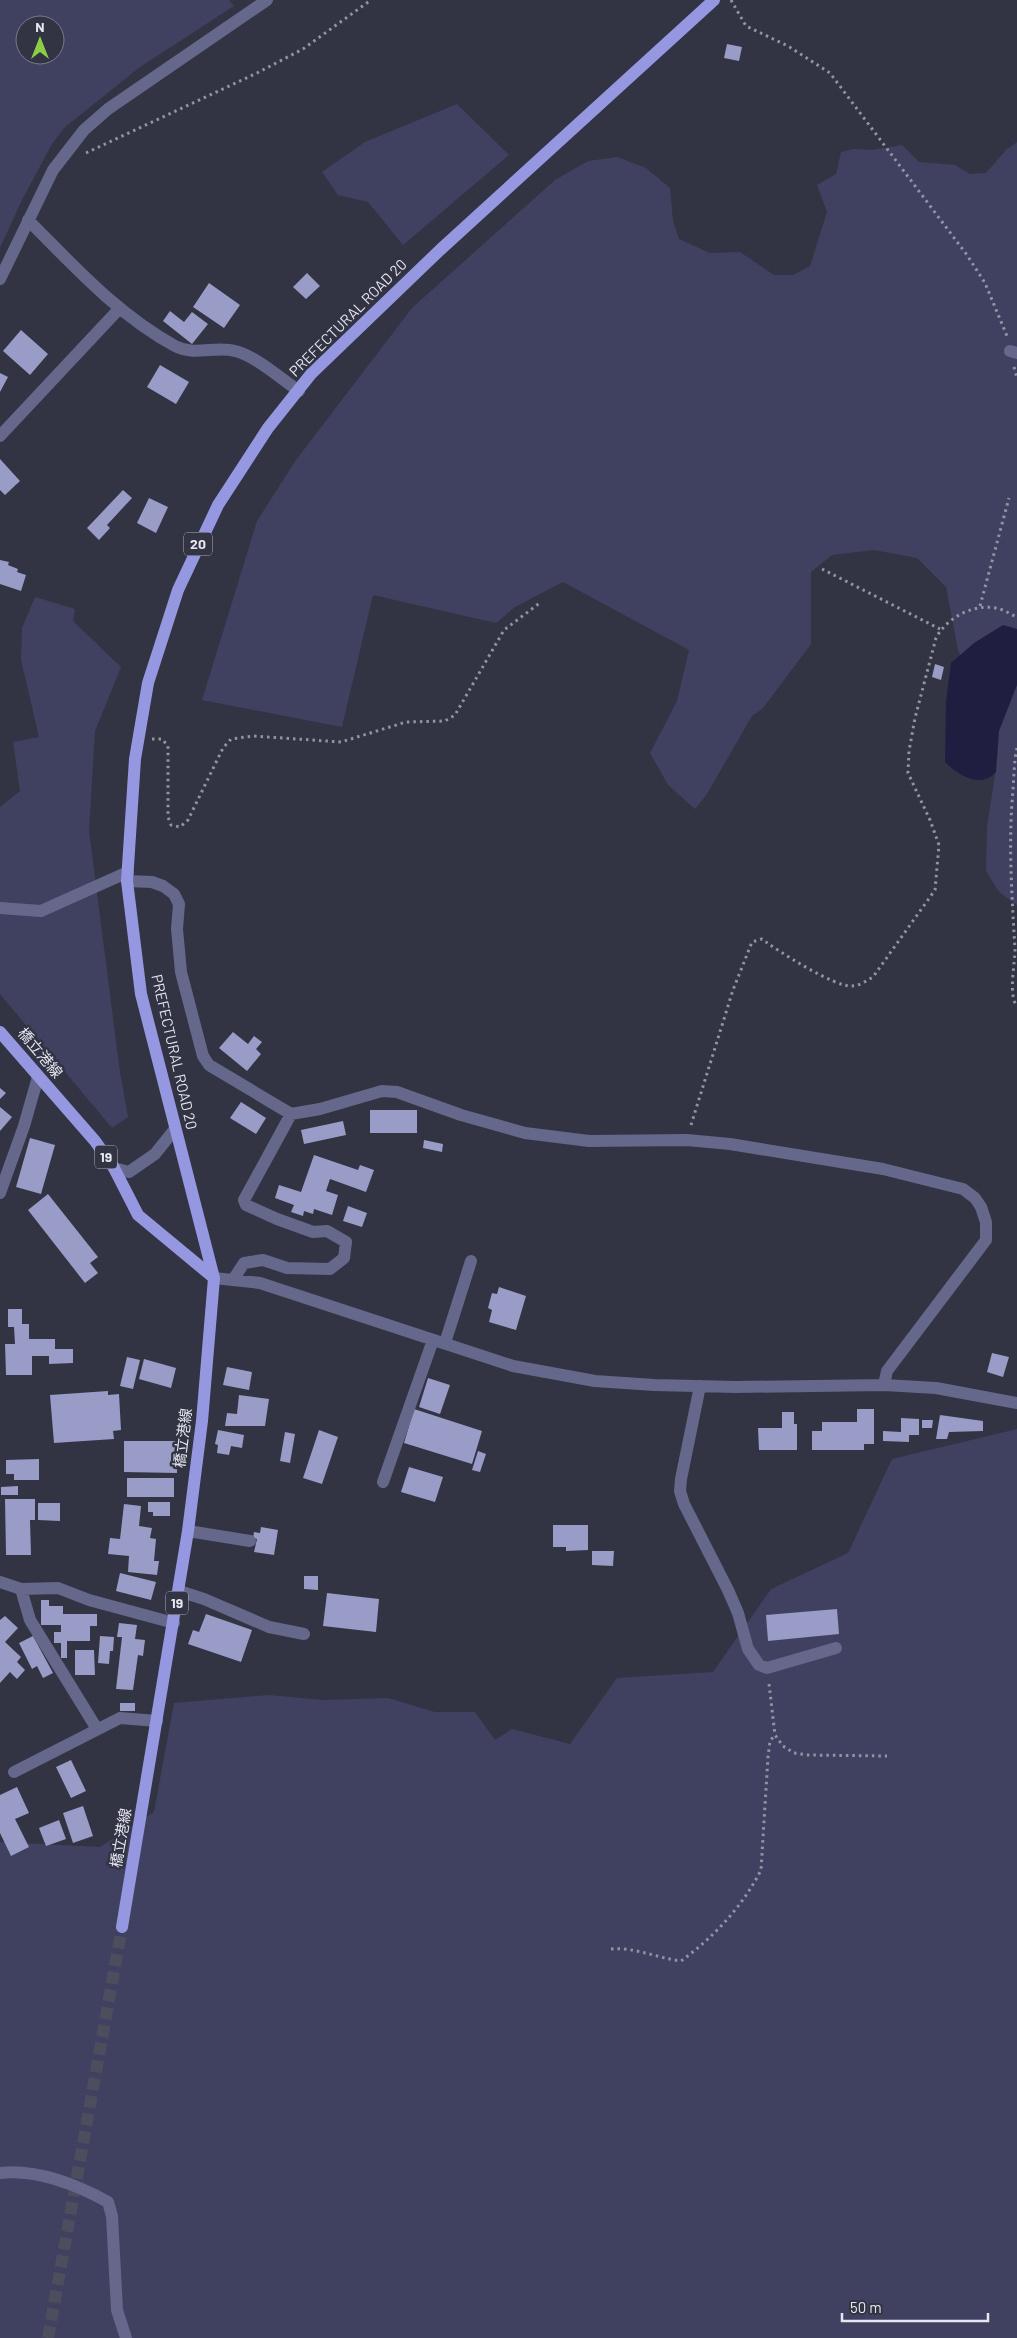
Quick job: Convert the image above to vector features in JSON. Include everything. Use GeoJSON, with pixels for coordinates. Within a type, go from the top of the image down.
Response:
{"type":"FeatureCollection","features":[{"type":"Feature","properties":{"kind":"main road","name":"PREFECTURAL ROAD 20"},"geometry":{"type":"LineString","coordinates":[[214,1278],[141,994],[127,876],[131,809],[148,683],[178,590],[218,505],[268,428],[311,374],[368,317],[714,0]]}},
{"type":"Feature","properties":{"kind":"main road","name":"橋立港線"},"geometry":{"type":"LineString","coordinates":[[0,1032],[95,1141],[114,1168],[138,1215],[214,1278],[202,1422],[188,1531],[122,1927]]}},
{"type":"Feature","properties":{"kind":"street"},"geometry":{"type":"LineString","coordinates":[[0,279],[53,170],[63,154],[84,130],[108,109],[267,0]]}},
{"type":"Feature","properties":{"kind":"street"},"geometry":{"type":"LineString","coordinates":[[28,220],[119,309],[176,347],[192,352],[234,350],[258,363],[299,391]]}},
{"type":"Feature","properties":{"kind":"street"},"geometry":{"type":"LineString","coordinates":[[0,436],[119,309]]}},
{"type":"Feature","properties":{"kind":"street"},"geometry":{"type":"LineString","coordinates":[[0,908],[41,912],[127,876],[163,886],[174,894],[180,904],[177,929],[181,972],[203,1056],[210,1065],[291,1114],[320,1109],[382,1091],[397,1092],[460,1115],[525,1133],[589,1141],[687,1140],[772,1150],[883,1169],[963,1189],[975,1198],[982,1207],[986,1222],[986,1240],[898,1354],[887,1371],[884,1385]]}},
{"type":"Feature","properties":{"kind":"street"},"geometry":{"type":"LineString","coordinates":[[0,1193],[24,1126],[38,1077]]}},
{"type":"Feature","properties":{"kind":"street"},"geometry":{"type":"LineString","coordinates":[[233,1280],[244,1263],[263,1260],[287,1268],[330,1269],[344,1258],[346,1242],[327,1231],[313,1232],[277,1220],[246,1204],[244,1200],[291,1114]]}},
{"type":"Feature","properties":{"kind":"street"},"geometry":{"type":"LineString","coordinates":[[114,1168],[129,1172],[155,1154],[175,1129]]}},
{"type":"Feature","properties":{"kind":"street"},"geometry":{"type":"LineString","coordinates":[[383,1482],[471,1261]]}},
{"type":"Feature","properties":{"kind":"street"},"geometry":{"type":"LineString","coordinates":[[214,1278],[260,1283],[513,1366],[586,1380],[623,1384],[700,1386],[884,1385],[936,1388],[1017,1403]]}},
{"type":"Feature","properties":{"kind":"street"},"geometry":{"type":"LineString","coordinates":[[700,1386],[680,1491],[684,1504],[732,1598],[748,1648],[759,1665],[767,1668],[836,1648]]}},
{"type":"Feature","properties":{"kind":"street"},"geometry":{"type":"LineString","coordinates":[[188,1531],[250,1541]]}},
{"type":"Feature","properties":{"kind":"street"},"geometry":{"type":"LineString","coordinates":[[0,1582],[21,1589],[34,1587],[58,1588],[89,1600],[174,1623]]}},
{"type":"Feature","properties":{"kind":"street"},"geometry":{"type":"LineString","coordinates":[[21,1589],[30,1620],[97,1728]]}},
{"type":"Feature","properties":{"kind":"street"},"geometry":{"type":"LineString","coordinates":[[179,1591],[204,1599],[269,1627],[304,1634]]}},
{"type":"Feature","properties":{"kind":"street"},"geometry":{"type":"LineString","coordinates":[[14,1772],[97,1728],[120,1718],[157,1721]]}},
{"type":"Feature","properties":{"kind":"street"},"geometry":{"type":"LineString","coordinates":[[0,2173],[38,2176],[89,2192],[108,2202],[112,2216],[116,2310],[126,2338]]}},
{"type":"Feature","properties":{"kind":"path"},"geometry":{"type":"LineString","coordinates":[[63,154],[89,152],[257,73],[303,49],[371,0]]}},
{"type":"Feature","properties":{"kind":"path"},"geometry":{"type":"LineString","coordinates":[[731,0],[746,26],[788,46],[830,73],[874,129],[911,183],[967,255],[985,283],[1014,352],[1017,378]]}},
{"type":"Feature","properties":{"kind":"path"},"geometry":{"type":"LineString","coordinates":[[980,606],[1009,498]]}},
{"type":"Feature","properties":{"kind":"path"},"geometry":{"type":"LineString","coordinates":[[822,569],[940,629]]}},
{"type":"Feature","properties":{"kind":"path"},"geometry":{"type":"LineString","coordinates":[[139,739],[162,739],[168,746],[168,817],[171,825],[180,826],[188,820],[223,748],[231,739],[253,736],[341,742],[406,722],[445,721],[455,715],[504,630],[541,602]]}},
{"type":"Feature","properties":{"kind":"path"},"geometry":{"type":"LineString","coordinates":[[687,1140],[719,1032],[752,942],[762,939],[829,980],[850,987],[855,986],[873,977],[935,890],[939,845],[930,820],[908,773],[909,751],[915,718],[936,638],[940,629],[962,613],[980,606],[1000,609],[1017,617]]}},
{"type":"Feature","properties":{"kind":"path"},"geometry":{"type":"LineString","coordinates":[[1017,748],[1010,821],[1010,886],[1015,952],[1013,986],[1014,1002],[1017,1006]]}},
{"type":"Feature","properties":{"kind":"path"},"geometry":{"type":"LineString","coordinates":[[767,1668],[775,1735],[783,1746],[794,1753],[808,1755],[887,1756]]}},
{"type":"Feature","properties":{"kind":"path"},"geometry":{"type":"LineString","coordinates":[[611,1949],[640,1951],[655,1957],[681,1962],[706,1943],[755,1882],[761,1870],[769,1749],[770,1741],[775,1735]]}},
{"type":"Feature","properties":{"kind":"shaded area"},"geometry":{"type":"Polygon","coordinates":[[[0,0],[229,0],[234,6],[140,67],[64,128],[52,144],[22,200],[0,248],[0,0]]]}},
{"type":"Feature","properties":{"kind":"shaded area"},"geometry":{"type":"Polygon","coordinates":[[[457,104],[509,155],[403,245],[368,202],[338,195],[322,172],[365,142],[457,104]]]}},
{"type":"Feature","properties":{"kind":"shaded area"},"geometry":{"type":"Polygon","coordinates":[[[1017,142],[1017,905],[999,892],[986,871],[987,827],[995,775],[996,744],[958,650],[946,587],[917,558],[874,550],[832,555],[811,572],[811,644],[763,708],[752,716],[707,794],[695,809],[668,785],[650,753],[677,701],[689,650],[563,582],[515,607],[496,623],[373,595],[342,727],[202,700],[257,521],[296,460],[412,308],[555,180],[588,161],[617,157],[646,168],[670,188],[673,221],[679,239],[710,253],[740,252],[774,275],[793,275],[810,266],[827,212],[817,185],[836,174],[841,152],[853,149],[872,150],[902,145],[919,162],[955,165],[970,174],[986,173],[1006,150],[1017,142]]]}},
{"type":"Feature","properties":{"kind":"shaded area"},"geometry":{"type":"Polygon","coordinates":[[[35,597],[75,609],[73,621],[121,667],[95,731],[89,831],[120,1072],[128,1117],[112,1128],[0,994],[0,807],[20,791],[13,742],[39,737],[21,660],[22,628],[35,597]]]}},
{"type":"Feature","properties":{"kind":"shaded area"},"geometry":{"type":"Polygon","coordinates":[[[1003,625],[1017,629],[1017,685],[999,731],[996,772],[984,780],[970,779],[957,772],[945,762],[946,702],[951,663],[974,643],[1003,625]]]}},
{"type":"Feature","properties":{"kind":"shaded area"},"geometry":{"type":"Polygon","coordinates":[[[1017,1429],[1017,2338],[0,2338],[0,1842],[100,1847],[154,1812],[174,1703],[269,1695],[324,1700],[388,1698],[435,1712],[475,1712],[495,1740],[512,1729],[570,1744],[617,1678],[713,1672],[771,1589],[848,1553],[892,1459],[1017,1429]]]}},
{"type":"Feature","properties":{"kind":"building"},"geometry":{"type":"Polygon","coordinates":[[[727,44],[742,47],[739,61],[724,58],[727,44]]]}},
{"type":"Feature","properties":{"kind":"building"},"geometry":{"type":"Polygon","coordinates":[[[307,273],[320,286],[306,299],[293,287],[307,273]]]}},
{"type":"Feature","properties":{"kind":"building"},"geometry":{"type":"Polygon","coordinates":[[[209,283],[240,305],[224,328],[193,307],[209,283]]]}},
{"type":"Feature","properties":{"kind":"building"},"geometry":{"type":"Polygon","coordinates":[[[170,311],[184,322],[192,312],[208,324],[192,344],[163,321],[170,311]]]}},
{"type":"Feature","properties":{"kind":"building"},"geometry":{"type":"Polygon","coordinates":[[[21,330],[48,354],[30,375],[3,351],[21,330]]]}},
{"type":"Feature","properties":{"kind":"building"},"geometry":{"type":"Polygon","coordinates":[[[160,365],[189,382],[176,404],[147,387],[160,365]]]}},
{"type":"Feature","properties":{"kind":"building"},"geometry":{"type":"Polygon","coordinates":[[[0,373],[8,377],[0,392],[0,373]]]}},
{"type":"Feature","properties":{"kind":"building"},"geometry":{"type":"Polygon","coordinates":[[[0,459],[20,481],[5,495],[0,490],[0,459]]]}},
{"type":"Feature","properties":{"kind":"building"},"geometry":{"type":"Polygon","coordinates":[[[123,490],[132,498],[107,525],[110,528],[99,540],[87,528],[123,490]]]}},
{"type":"Feature","properties":{"kind":"building"},"geometry":{"type":"Polygon","coordinates":[[[149,498],[168,507],[156,533],[137,523],[149,498]]]}},
{"type":"Feature","properties":{"kind":"building"},"geometry":{"type":"Polygon","coordinates":[[[0,560],[9,562],[8,565],[18,569],[17,572],[26,575],[21,591],[0,584],[0,560]]]}},
{"type":"Feature","properties":{"kind":"building"},"geometry":{"type":"Polygon","coordinates":[[[935,664],[944,667],[941,680],[932,677],[935,664]]]}},
{"type":"Feature","properties":{"kind":"building"},"geometry":{"type":"Polygon","coordinates":[[[233,1032],[248,1044],[254,1036],[262,1042],[256,1049],[261,1054],[247,1071],[219,1048],[233,1032]]]}},
{"type":"Feature","properties":{"kind":"building"},"geometry":{"type":"Polygon","coordinates":[[[0,1088],[6,1093],[0,1099],[0,1088]]]}},
{"type":"Feature","properties":{"kind":"building"},"geometry":{"type":"Polygon","coordinates":[[[241,1102],[266,1118],[256,1134],[230,1118],[241,1102]]]}},
{"type":"Feature","properties":{"kind":"building"},"geometry":{"type":"Polygon","coordinates":[[[0,1107],[12,1117],[0,1131],[0,1107]]]}},
{"type":"Feature","properties":{"kind":"building"},"geometry":{"type":"Polygon","coordinates":[[[370,1110],[417,1110],[417,1133],[370,1133],[370,1110]]]}},
{"type":"Feature","properties":{"kind":"building"},"geometry":{"type":"Polygon","coordinates":[[[343,1121],[346,1135],[304,1144],[301,1130],[343,1121]]]}},
{"type":"Feature","properties":{"kind":"building"},"geometry":{"type":"Polygon","coordinates":[[[30,1138],[55,1145],[41,1194],[16,1187],[30,1138]]]}},
{"type":"Feature","properties":{"kind":"building"},"geometry":{"type":"Polygon","coordinates":[[[424,1140],[443,1144],[442,1152],[423,1148],[424,1140]]]}},
{"type":"Feature","properties":{"kind":"building"},"geometry":{"type":"Polygon","coordinates":[[[314,1155],[358,1170],[360,1165],[374,1170],[366,1192],[330,1179],[326,1191],[338,1195],[332,1215],[314,1209],[313,1214],[304,1211],[303,1216],[291,1212],[294,1205],[275,1198],[279,1185],[301,1192],[314,1155]]]}},
{"type":"Feature","properties":{"kind":"building"},"geometry":{"type":"Polygon","coordinates":[[[48,1194],[98,1257],[90,1263],[98,1273],[85,1283],[28,1210],[48,1194]]]}},
{"type":"Feature","properties":{"kind":"building"},"geometry":{"type":"Polygon","coordinates":[[[348,1206],[367,1213],[362,1227],[343,1221],[348,1206]]]}},
{"type":"Feature","properties":{"kind":"building"},"geometry":{"type":"Polygon","coordinates":[[[499,1287],[526,1296],[516,1330],[489,1322],[492,1310],[488,1308],[492,1293],[497,1294],[499,1287]]]}},
{"type":"Feature","properties":{"kind":"building"},"geometry":{"type":"Polygon","coordinates":[[[8,1309],[22,1309],[22,1324],[29,1324],[29,1339],[55,1339],[55,1349],[73,1349],[73,1363],[49,1364],[49,1356],[32,1356],[32,1375],[6,1375],[5,1344],[15,1344],[14,1327],[8,1327],[8,1309]]]}},
{"type":"Feature","properties":{"kind":"building"},"geometry":{"type":"Polygon","coordinates":[[[992,1353],[1009,1357],[1003,1377],[987,1372],[992,1353]]]}},
{"type":"Feature","properties":{"kind":"building"},"geometry":{"type":"Polygon","coordinates":[[[127,1357],[140,1360],[133,1389],[120,1386],[127,1357]]]}},
{"type":"Feature","properties":{"kind":"building"},"geometry":{"type":"Polygon","coordinates":[[[144,1359],[176,1368],[171,1388],[139,1379],[144,1359]]]}},
{"type":"Feature","properties":{"kind":"building"},"geometry":{"type":"Polygon","coordinates":[[[227,1367],[252,1372],[249,1390],[223,1385],[227,1367]]]}},
{"type":"Feature","properties":{"kind":"building"},"geometry":{"type":"Polygon","coordinates":[[[428,1378],[450,1385],[440,1414],[419,1407],[428,1378]]]}},
{"type":"Feature","properties":{"kind":"building"},"geometry":{"type":"Polygon","coordinates":[[[108,1391],[108,1395],[119,1394],[121,1430],[113,1431],[114,1439],[54,1443],[50,1395],[108,1391]]]}},
{"type":"Feature","properties":{"kind":"building"},"geometry":{"type":"Polygon","coordinates":[[[239,1395],[269,1399],[265,1426],[225,1426],[227,1413],[237,1414],[239,1395]]]}},
{"type":"Feature","properties":{"kind":"building"},"geometry":{"type":"Polygon","coordinates":[[[414,1409],[482,1431],[472,1464],[404,1443],[414,1409]]]}},
{"type":"Feature","properties":{"kind":"building"},"geometry":{"type":"Polygon","coordinates":[[[857,1409],[874,1409],[874,1444],[864,1444],[864,1450],[812,1450],[812,1431],[822,1431],[822,1422],[857,1422],[857,1409]]]}},
{"type":"Feature","properties":{"kind":"building"},"geometry":{"type":"Polygon","coordinates":[[[782,1412],[794,1412],[794,1424],[797,1424],[797,1450],[759,1450],[758,1428],[782,1428],[782,1412]]]}},
{"type":"Feature","properties":{"kind":"building"},"geometry":{"type":"Polygon","coordinates":[[[940,1415],[983,1421],[983,1431],[949,1432],[947,1439],[936,1439],[940,1415]]]}},
{"type":"Feature","properties":{"kind":"building"},"geometry":{"type":"Polygon","coordinates":[[[901,1418],[919,1419],[919,1435],[909,1435],[909,1442],[883,1441],[883,1431],[901,1432],[901,1418]]]}},
{"type":"Feature","properties":{"kind":"building"},"geometry":{"type":"Polygon","coordinates":[[[922,1420],[933,1420],[932,1428],[922,1428],[922,1420]]]}},
{"type":"Feature","properties":{"kind":"building"},"geometry":{"type":"Polygon","coordinates":[[[218,1430],[244,1435],[242,1448],[231,1446],[229,1455],[217,1453],[218,1445],[215,1444],[218,1430]]]}},
{"type":"Feature","properties":{"kind":"building"},"geometry":{"type":"Polygon","coordinates":[[[319,1430],[338,1437],[322,1484],[303,1478],[319,1430]]]}},
{"type":"Feature","properties":{"kind":"building"},"geometry":{"type":"Polygon","coordinates":[[[285,1432],[295,1434],[290,1463],[280,1461],[285,1432]]]}},
{"type":"Feature","properties":{"kind":"building"},"geometry":{"type":"Polygon","coordinates":[[[124,1441],[177,1441],[177,1473],[124,1472],[124,1441]]]}},
{"type":"Feature","properties":{"kind":"building"},"geometry":{"type":"Polygon","coordinates":[[[478,1451],[486,1454],[480,1472],[472,1470],[478,1451]]]}},
{"type":"Feature","properties":{"kind":"building"},"geometry":{"type":"Polygon","coordinates":[[[39,1459],[39,1480],[14,1480],[14,1474],[6,1474],[6,1460],[39,1459]]]}},
{"type":"Feature","properties":{"kind":"building"},"geometry":{"type":"Polygon","coordinates":[[[409,1467],[443,1477],[435,1502],[401,1492],[409,1467]]]}},
{"type":"Feature","properties":{"kind":"building"},"geometry":{"type":"Polygon","coordinates":[[[127,1478],[174,1478],[174,1497],[127,1497],[127,1478]]]}},
{"type":"Feature","properties":{"kind":"building"},"geometry":{"type":"Polygon","coordinates":[[[18,1486],[18,1495],[1,1495],[1,1487],[18,1486]]]}},
{"type":"Feature","properties":{"kind":"building"},"geometry":{"type":"Polygon","coordinates":[[[5,1499],[35,1499],[35,1520],[30,1520],[31,1555],[6,1555],[5,1499]]]}},
{"type":"Feature","properties":{"kind":"building"},"geometry":{"type":"Polygon","coordinates":[[[148,1502],[170,1502],[170,1516],[153,1516],[153,1512],[148,1512],[148,1502]]]}},
{"type":"Feature","properties":{"kind":"building"},"geometry":{"type":"Polygon","coordinates":[[[38,1503],[60,1503],[60,1521],[38,1520],[38,1503]]]}},
{"type":"Feature","properties":{"kind":"building"},"geometry":{"type":"Polygon","coordinates":[[[124,1504],[141,1506],[139,1526],[152,1528],[150,1538],[156,1539],[154,1561],[159,1561],[157,1575],[128,1572],[129,1556],[108,1554],[110,1538],[120,1539],[124,1504]]]}},
{"type":"Feature","properties":{"kind":"building"},"geometry":{"type":"Polygon","coordinates":[[[553,1525],[588,1525],[588,1550],[566,1551],[566,1547],[553,1547],[553,1525]]]}},
{"type":"Feature","properties":{"kind":"building"},"geometry":{"type":"Polygon","coordinates":[[[261,1527],[278,1530],[274,1555],[254,1552],[257,1539],[253,1538],[254,1532],[260,1533],[261,1527]]]}},
{"type":"Feature","properties":{"kind":"building"},"geometry":{"type":"Polygon","coordinates":[[[592,1551],[614,1551],[613,1566],[592,1565],[592,1551]]]}},
{"type":"Feature","properties":{"kind":"building"},"geometry":{"type":"Polygon","coordinates":[[[120,1573],[156,1582],[151,1600],[116,1591],[120,1573]]]}},
{"type":"Feature","properties":{"kind":"building"},"geometry":{"type":"Polygon","coordinates":[[[304,1576],[318,1576],[318,1590],[304,1589],[304,1576]]]}},
{"type":"Feature","properties":{"kind":"building"},"geometry":{"type":"Polygon","coordinates":[[[327,1593],[379,1599],[376,1632],[323,1626],[327,1593]]]}},
{"type":"Feature","properties":{"kind":"building"},"geometry":{"type":"Polygon","coordinates":[[[41,1600],[49,1600],[49,1606],[63,1606],[63,1614],[97,1614],[97,1626],[90,1626],[90,1641],[67,1641],[67,1658],[61,1658],[61,1643],[54,1643],[54,1632],[61,1632],[61,1625],[41,1625],[41,1600]]]}},
{"type":"Feature","properties":{"kind":"building"},"geometry":{"type":"Polygon","coordinates":[[[837,1609],[839,1634],[768,1641],[766,1615],[837,1609]]]}},
{"type":"Feature","properties":{"kind":"building"},"geometry":{"type":"Polygon","coordinates":[[[206,1614],[252,1630],[241,1662],[188,1644],[193,1630],[199,1632],[206,1614]]]}},
{"type":"Feature","properties":{"kind":"building"},"geometry":{"type":"Polygon","coordinates":[[[5,1616],[18,1628],[5,1642],[21,1657],[17,1662],[25,1670],[17,1679],[10,1672],[0,1683],[0,1620],[5,1616]]]}},
{"type":"Feature","properties":{"kind":"building"},"geometry":{"type":"Polygon","coordinates":[[[119,1623],[137,1625],[135,1639],[145,1640],[143,1656],[138,1655],[133,1690],[116,1689],[122,1637],[117,1637],[119,1623]]]}},
{"type":"Feature","properties":{"kind":"building"},"geometry":{"type":"Polygon","coordinates":[[[33,1636],[53,1673],[43,1678],[37,1666],[32,1669],[19,1643],[33,1636]]]}},
{"type":"Feature","properties":{"kind":"building"},"geometry":{"type":"Polygon","coordinates":[[[100,1636],[114,1637],[113,1651],[110,1651],[109,1664],[98,1663],[100,1636]]]}},
{"type":"Feature","properties":{"kind":"building"},"geometry":{"type":"Polygon","coordinates":[[[75,1650],[94,1650],[95,1675],[75,1675],[75,1650]]]}},
{"type":"Feature","properties":{"kind":"building"},"geometry":{"type":"Polygon","coordinates":[[[120,1703],[135,1703],[135,1711],[120,1711],[120,1703]]]}},
{"type":"Feature","properties":{"kind":"building"},"geometry":{"type":"Polygon","coordinates":[[[71,1760],[86,1791],[71,1798],[56,1767],[71,1760]]]}},
{"type":"Feature","properties":{"kind":"building"},"geometry":{"type":"Polygon","coordinates":[[[17,1787],[29,1813],[15,1819],[29,1847],[11,1856],[0,1833],[0,1795],[17,1787]]]}},
{"type":"Feature","properties":{"kind":"building"},"geometry":{"type":"Polygon","coordinates":[[[83,1806],[93,1836],[73,1843],[63,1813],[83,1806]]]}},
{"type":"Feature","properties":{"kind":"building"},"geometry":{"type":"Polygon","coordinates":[[[59,1820],[66,1839],[46,1846],[39,1828],[59,1820]]]}},
{"type":"Feature","properties":{"kind":"tunnel"},"geometry":{"type":"LineString","coordinates":[[48,2338],[122,1927]]}}]}
